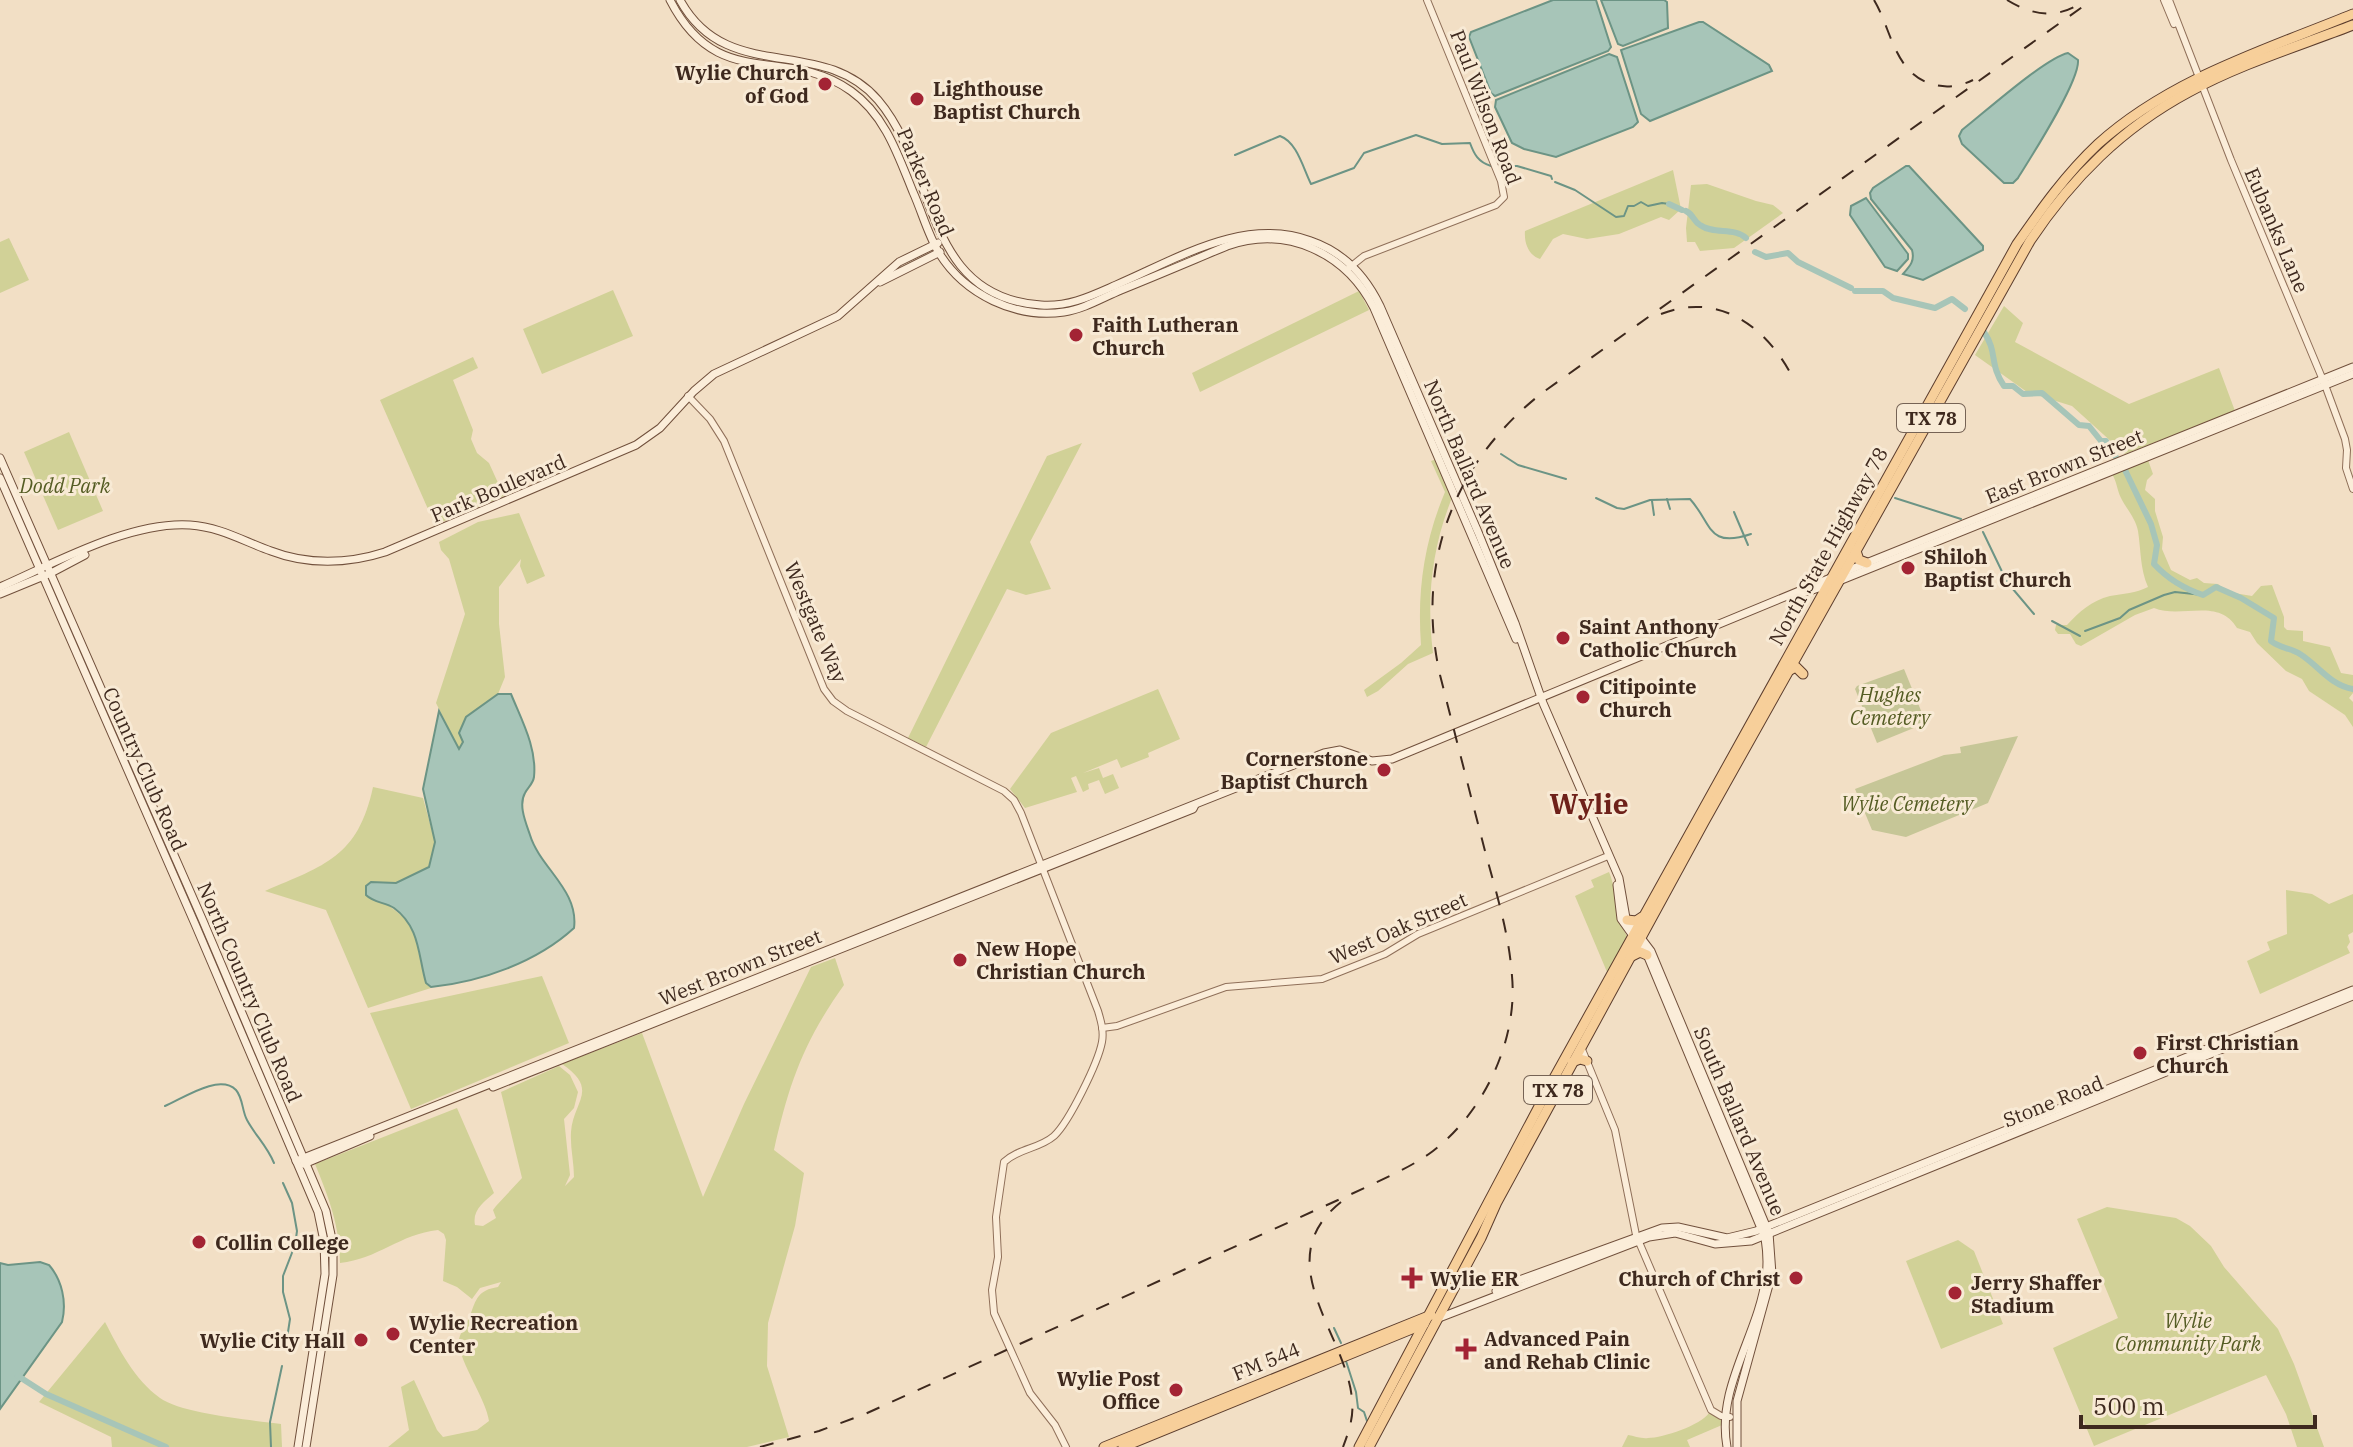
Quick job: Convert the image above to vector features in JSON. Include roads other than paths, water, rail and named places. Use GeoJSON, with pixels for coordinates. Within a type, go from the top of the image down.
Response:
{"type":"FeatureCollection","features":[{"type":"Feature","properties":{"kind":"main road","name":"Parker Road"},"geometry":{"type":"LineString","coordinates":[[670,0],[691,31],[714,50],[752,64],[817,74],[842,85],[867,104],[886,129],[958,277],[987,298],[1009,307],[1044,313],[1082,307],[1227,246],[1252,240],[1274,239],[1315,248],[1350,267]]}},
{"type":"Feature","properties":{"kind":"main road","name":"Parker Road"},"geometry":{"type":"LineString","coordinates":[[680,0],[701,28],[732,48],[834,69],[873,94],[905,144],[939,242]]}},
{"type":"Feature","properties":{"kind":"main road","name":"North State Highway 78"},"geometry":{"type":"LineString","coordinates":[[2323,32],[2353,14]]}},
{"type":"Feature","properties":{"kind":"main road","name":"North State Highway 78"},"geometry":{"type":"LineString","coordinates":[[1637,938],[1790,670],[2017,244],[2068,176],[2099,144],[2165,96],[2323,32],[2353,25]]}},
{"type":"Feature","properties":{"kind":"main road","name":"North State Highway 78"},"geometry":{"type":"LineString","coordinates":[[1637,938],[1642,917],[1816,604],[1856,551],[2030,241],[2058,202],[2102,152],[2200,80]]}},
{"type":"Feature","properties":{"kind":"main road"},"geometry":{"type":"LineString","coordinates":[[2102,152],[2125,123]]}},
{"type":"Feature","properties":{"kind":"main road","name":"Park Boulevard"},"geometry":{"type":"LineString","coordinates":[[45,572],[101,544],[145,528],[187,525],[226,532],[287,556],[332,562],[377,555],[636,445],[664,424],[707,379],[730,365],[838,316],[899,262],[939,242]]}},
{"type":"Feature","properties":{"kind":"main road","name":"Park Boulevard"},"geometry":{"type":"LineString","coordinates":[[865,292],[943,251]]}},
{"type":"Feature","properties":{"kind":"main road","name":"North Ballard Avenue"},"geometry":{"type":"LineString","coordinates":[[1350,267],[1383,328],[1608,856]]}},
{"type":"Feature","properties":{"kind":"main road","name":"East Brown Street"},"geometry":{"type":"LineString","coordinates":[[1788,596],[1807,593],[1867,563],[2324,382],[2353,367]]}},
{"type":"Feature","properties":{"kind":"main road","name":"East Brown Street"},"geometry":{"type":"LineString","coordinates":[[2324,382],[2353,374]]}},
{"type":"Feature","properties":{"kind":"main road","name":"Country Club Road"},"geometry":{"type":"LineString","coordinates":[[0,458],[10,490],[120,743]]}},
{"type":"Feature","properties":{"kind":"main road","name":"Country Club Road"},"geometry":{"type":"LineString","coordinates":[[0,478],[10,490]]}},
{"type":"Feature","properties":{"kind":"main road","name":"East Brown Street"},"geometry":{"type":"LineString","coordinates":[[1542,700],[1788,596],[2043,494]]}},
{"type":"Feature","properties":{"kind":"main road"},"geometry":{"type":"LineString","coordinates":[[1856,551],[1859,560],[1867,563]]}},
{"type":"Feature","properties":{"kind":"main road"},"geometry":{"type":"LineString","coordinates":[[0,587],[45,572]]}},
{"type":"Feature","properties":{"kind":"main road"},"geometry":{"type":"LineString","coordinates":[[0,594],[45,572]]}},
{"type":"Feature","properties":{"kind":"main road"},"geometry":{"type":"LineString","coordinates":[[1807,593],[1814,595],[1816,604]]}},
{"type":"Feature","properties":{"kind":"main road"},"geometry":{"type":"LineString","coordinates":[[1790,670],[1796,667],[1803,674]]}},
{"type":"Feature","properties":{"kind":"main road","name":"West Brown Street"},"geometry":{"type":"LineString","coordinates":[[301,1162],[380,1127],[1324,753],[1340,750],[1372,761],[1392,759],[1542,700]]}},
{"type":"Feature","properties":{"kind":"main road","name":"North Country Club Road"},"geometry":{"type":"LineString","coordinates":[[120,743],[301,1162]]}},
{"type":"Feature","properties":{"kind":"main road","name":"South Ballard Avenue"},"geometry":{"type":"LineString","coordinates":[[1608,856],[1621,883],[1627,920],[1647,955],[1724,1130]]}},
{"type":"Feature","properties":{"kind":"main road","name":"South Ballard Avenue"},"geometry":{"type":"LineString","coordinates":[[1613,868],[1620,916],[1651,951],[1765,1230],[1773,1261],[1771,1285],[1737,1401],[1737,1447]]}},
{"type":"Feature","properties":{"kind":"main road"},"geometry":{"type":"LineString","coordinates":[[1627,920],[1636,921],[1642,917]]}},
{"type":"Feature","properties":{"kind":"main road","name":"TX 78"},"geometry":{"type":"LineString","coordinates":[[1369,1447],[1417,1337],[1497,1202],[1632,956],[1637,938]]}},
{"type":"Feature","properties":{"kind":"main road","name":"TX 78"},"geometry":{"type":"LineString","coordinates":[[1359,1447],[1444,1310],[1477,1236],[1491,1193],[1637,938]]}},
{"type":"Feature","properties":{"kind":"main road","name":"West Brown Street"},"geometry":{"type":"LineString","coordinates":[[301,1162],[721,994],[757,983],[848,944]]}},
{"type":"Feature","properties":{"kind":"main road"},"geometry":{"type":"LineString","coordinates":[[1632,956],[1640,952],[1647,955]]}},
{"type":"Feature","properties":{"kind":"main road"},"geometry":{"type":"LineString","coordinates":[[757,983],[776,971]]}},
{"type":"Feature","properties":{"kind":"main road","name":"Stone Road"},"geometry":{"type":"LineString","coordinates":[[1638,1238],[1675,1233],[1715,1244],[1729,1244],[2306,1012],[2353,990]]}},
{"type":"Feature","properties":{"kind":"main road","name":"Stone Road"},"geometry":{"type":"LineString","coordinates":[[2306,1012],[2353,996]]}},
{"type":"Feature","properties":{"kind":"main road"},"geometry":{"type":"LineString","coordinates":[[1572,1062],[1580,1059],[1587,1061]]}},
{"type":"Feature","properties":{"kind":"main road"},"geometry":{"type":"LineString","coordinates":[[366,1137],[380,1127]]}},
{"type":"Feature","properties":{"kind":"main road"},"geometry":{"type":"LineString","coordinates":[[298,1447],[329,1269],[329,1219],[301,1162]]}},
{"type":"Feature","properties":{"kind":"main road","name":"South Ballard Avenue"},"geometry":{"type":"LineString","coordinates":[[1727,1447],[1725,1416],[1731,1387],[1765,1285],[1765,1230]]}},
{"type":"Feature","properties":{"kind":"main road"},"geometry":{"type":"LineString","coordinates":[[1444,1310],[1638,1238]]}},
{"type":"Feature","properties":{"kind":"main road"},"geometry":{"type":"LineString","coordinates":[[1444,1310],[1638,1238]]}},
{"type":"Feature","properties":{"kind":"main road","name":"FM 544"},"geometry":{"type":"LineString","coordinates":[[1297,1372],[1406,1331],[1444,1310]]}},
{"type":"Feature","properties":{"kind":"main road","name":"FM 544"},"geometry":{"type":"LineString","coordinates":[[1123,1447],[1159,1429],[1426,1320]]}},
{"type":"Feature","properties":{"kind":"main road"},"geometry":{"type":"LineString","coordinates":[[1406,1331],[1417,1337]]}},
{"type":"Feature","properties":{"kind":"main road"},"geometry":{"type":"LineString","coordinates":[[306,1447],[315,1359]]}},
{"type":"Feature","properties":{"kind":"main road","name":"FM 544"},"geometry":{"type":"LineString","coordinates":[[1104,1447],[1159,1429]]}},
{"type":"Feature","properties":{"kind":"street","name":"Paul Wilson Road"},"geometry":{"type":"LineString","coordinates":[[1350,267],[1364,256],[1496,205],[1504,197],[1501,181],[1427,0]]}},
{"type":"Feature","properties":{"kind":"street","name":"Eubanks Lane"},"geometry":{"type":"LineString","coordinates":[[2167,0],[2324,382],[2347,446],[2346,468],[2353,489]]}},
{"type":"Feature","properties":{"kind":"street","name":"Westgate Way"},"geometry":{"type":"LineString","coordinates":[[688,396],[710,419],[724,441],[817,672],[833,701],[860,718],[1004,791],[1014,800],[1043,866],[1102,1028]]}},
{"type":"Feature","properties":{"kind":"street","name":"West Oak Street"},"geometry":{"type":"LineString","coordinates":[[1102,1028],[1117,1026],[1226,987],[1322,979],[1385,954],[1416,935],[1608,856]]}},
{"type":"Feature","properties":{"kind":"street"},"geometry":{"type":"LineString","coordinates":[[1066,1447],[1055,1425],[1030,1393],[994,1313],[992,1290],[998,1257],[996,1217],[1006,1160],[1048,1140],[1066,1123],[1099,1050],[1102,1028]]}},
{"type":"Feature","properties":{"kind":"street"},"geometry":{"type":"LineString","coordinates":[[1581,1047],[1615,1130],[1638,1238],[1705,1398],[1713,1412],[1735,1417]]}},
{"type":"Feature","properties":{"kind":"waterway"},"geometry":{"type":"LineString","coordinates":[[1235,155],[1280,136],[1295,150],[1311,184],[1354,168],[1364,153],[1416,135],[1442,144],[1470,143],[1477,157],[1491,166]]}},
{"type":"Feature","properties":{"kind":"waterway"},"geometry":{"type":"LineString","coordinates":[[1501,166],[1517,166],[1551,176],[1552,179]]}},
{"type":"Feature","properties":{"kind":"waterway"},"geometry":{"type":"LineString","coordinates":[[1555,182],[1575,190],[1616,217],[1624,216],[1628,206],[1641,202],[1648,206],[1669,204]]}},
{"type":"Feature","properties":{"kind":"waterway"},"geometry":{"type":"LineString","coordinates":[[1669,204],[1682,210]]}},
{"type":"Feature","properties":{"kind":"waterway"},"geometry":{"type":"LineString","coordinates":[[1686,211],[1706,228],[1736,233],[1746,238]]}},
{"type":"Feature","properties":{"kind":"waterway"},"geometry":{"type":"LineString","coordinates":[[1755,252],[1766,257],[1788,253],[1798,262],[1851,288]]}},
{"type":"Feature","properties":{"kind":"waterway"},"geometry":{"type":"LineString","coordinates":[[1855,291],[1883,291],[1893,298],[1935,308],[1952,299],[1965,309]]}},
{"type":"Feature","properties":{"kind":"waterway"},"geometry":{"type":"LineString","coordinates":[[1984,332],[2004,386],[2013,386],[2023,394],[2042,393],[2079,425],[2089,426],[2101,441],[2106,441],[2117,459]]}},
{"type":"Feature","properties":{"kind":"waterway"},"geometry":{"type":"LineString","coordinates":[[1501,454],[1518,465],[1566,479]]}},
{"type":"Feature","properties":{"kind":"waterway"},"geometry":{"type":"LineString","coordinates":[[2124,468],[2151,524],[2157,545],[2154,564],[2159,569],[2196,593],[2203,595],[2216,587],[2274,618],[2271,641],[2300,654],[2331,679],[2353,689]]}},
{"type":"Feature","properties":{"kind":"waterway"},"geometry":{"type":"LineString","coordinates":[[1596,498],[1624,509],[1650,500],[1690,499],[1718,536],[1737,538],[1751,534]]}},
{"type":"Feature","properties":{"kind":"waterway"},"geometry":{"type":"LineString","coordinates":[[1895,498],[1961,519]]}},
{"type":"Feature","properties":{"kind":"waterway"},"geometry":{"type":"LineString","coordinates":[[1667,499],[1670,509]]}},
{"type":"Feature","properties":{"kind":"waterway"},"geometry":{"type":"LineString","coordinates":[[1652,501],[1654,515]]}},
{"type":"Feature","properties":{"kind":"waterway"},"geometry":{"type":"LineString","coordinates":[[1734,512],[1748,545]]}},
{"type":"Feature","properties":{"kind":"waterway"},"geometry":{"type":"LineString","coordinates":[[1983,532],[2007,582],[2034,614]]}},
{"type":"Feature","properties":{"kind":"waterway"},"geometry":{"type":"LineString","coordinates":[[2085,631],[2120,618],[2129,610],[2164,595],[2175,592],[2203,595]]}},
{"type":"Feature","properties":{"kind":"waterway"},"geometry":{"type":"LineString","coordinates":[[2052,621],[2080,636]]}},
{"type":"Feature","properties":{"kind":"waterway"},"geometry":{"type":"LineString","coordinates":[[165,1106],[211,1086],[229,1086],[238,1093],[247,1120],[274,1163]]}},
{"type":"Feature","properties":{"kind":"waterway"},"geometry":{"type":"LineString","coordinates":[[283,1183],[292,1203],[297,1231],[283,1276],[283,1292],[290,1319],[286,1345]]}},
{"type":"Feature","properties":{"kind":"waterway"},"geometry":{"type":"LineString","coordinates":[[1334,1328],[1341,1343]]}},
{"type":"Feature","properties":{"kind":"waterway"},"geometry":{"type":"LineString","coordinates":[[1346,1361],[1358,1408],[1364,1412],[1367,1421]]}},
{"type":"Feature","properties":{"kind":"waterway"},"geometry":{"type":"LineString","coordinates":[[271,1447],[270,1422],[282,1366]]}},
{"type":"Feature","properties":{"kind":"waterway"},"geometry":{"type":"LineString","coordinates":[[18,1376],[46,1394],[166,1447]]}},
{"type":"Feature","properties":{"kind":"railway"},"geometry":{"type":"LineString","coordinates":[[1874,0],[1902,62],[1911,72],[1921,80],[1940,86],[1954,86],[1973,80]]}},
{"type":"Feature","properties":{"kind":"railway"},"geometry":{"type":"LineString","coordinates":[[2007,0],[2040,13],[2057,13],[2074,7]]}},
{"type":"Feature","properties":{"kind":"railway"},"geometry":{"type":"LineString","coordinates":[[760,1447],[819,1431],[865,1414],[1369,1186],[1418,1161],[1451,1135],[1468,1116],[1494,1073],[1509,1025],[1512,1000],[1505,928],[1440,675],[1434,634],[1433,594],[1438,555],[1448,519],[1464,484],[1485,451],[1511,421],[1542,393],[2092,0]]}},
{"type":"Feature","properties":{"kind":"railway"},"geometry":{"type":"LineString","coordinates":[[1661,314],[1702,307],[1739,318],[1770,343],[1793,378]]}},
{"type":"Feature","properties":{"kind":"railway"},"geometry":{"type":"LineString","coordinates":[[1341,1202],[1320,1225],[1311,1248],[1310,1273],[1316,1298],[1347,1374],[1352,1399],[1352,1418],[1343,1447]]}},
{"type":"Feature","properties":{"kind":"place","name":"Wylie Church of God"},"geometry":{"type":"Point","coordinates":[825,84]}},
{"type":"Feature","properties":{"kind":"place","name":"Lighthouse Baptist Church"},"geometry":{"type":"Point","coordinates":[917,99]}},
{"type":"Feature","properties":{"kind":"place","name":"Faith Lutheran Church"},"geometry":{"type":"Point","coordinates":[1076,335]}},
{"type":"Feature","properties":{"kind":"place","name":"Shiloh Baptist Church"},"geometry":{"type":"Point","coordinates":[1908,568]}},
{"type":"Feature","properties":{"kind":"place","name":"Saint Anthony Catholic Church"},"geometry":{"type":"Point","coordinates":[1563,638]}},
{"type":"Feature","properties":{"kind":"place","name":"Citipointe Church"},"geometry":{"type":"Point","coordinates":[1583,697]}},
{"type":"Feature","properties":{"kind":"place","name":"Cornerstone Baptist Church"},"geometry":{"type":"Point","coordinates":[1384,770]}},
{"type":"Feature","properties":{"kind":"place","name":"New Hope Christian Church"},"geometry":{"type":"Point","coordinates":[960,960]}},
{"type":"Feature","properties":{"kind":"place","name":"First Christian Church"},"geometry":{"type":"Point","coordinates":[2140,1053]}},
{"type":"Feature","properties":{"kind":"place","name":"Collin College"},"geometry":{"type":"Point","coordinates":[199,1242]}},
{"type":"Feature","properties":{"kind":"place","name":"Wylie ER"},"geometry":{"type":"Point","coordinates":[1412,1278]}},
{"type":"Feature","properties":{"kind":"place","name":"Church of Christ"},"geometry":{"type":"Point","coordinates":[1796,1278]}},
{"type":"Feature","properties":{"kind":"place","name":"Jerry Shaffer Stadium"},"geometry":{"type":"Point","coordinates":[1955,1293]}},
{"type":"Feature","properties":{"kind":"place","name":"Wylie Recreation Center"},"geometry":{"type":"Point","coordinates":[393,1334]}},
{"type":"Feature","properties":{"kind":"place","name":"Wylie City Hall"},"geometry":{"type":"Point","coordinates":[361,1340]}},
{"type":"Feature","properties":{"kind":"place","name":"Advanced Pain and Rehab Clinic"},"geometry":{"type":"Point","coordinates":[1466,1349]}},
{"type":"Feature","properties":{"kind":"place","name":"Wylie Post Office"},"geometry":{"type":"Point","coordinates":[1176,1390]}},
{"type":"Feature","properties":{"kind":"district","name":"Wylie"},"geometry":{"type":"Point","coordinates":[1589,803]}},
{"type":"Feature","properties":{"kind":"park label","name":"Dodd Park"},"geometry":{"type":"Point","coordinates":[65,485]}},
{"type":"Feature","properties":{"kind":"park label","name":"Hughes Cemetery"},"geometry":{"type":"Point","coordinates":[1890,706]}},
{"type":"Feature","properties":{"kind":"park label","name":"Wylie Cemetery"},"geometry":{"type":"Point","coordinates":[1907,803]}},
{"type":"Feature","properties":{"kind":"park label","name":"Wylie Community Park"},"geometry":{"type":"Point","coordinates":[2188,1332]}}]}
